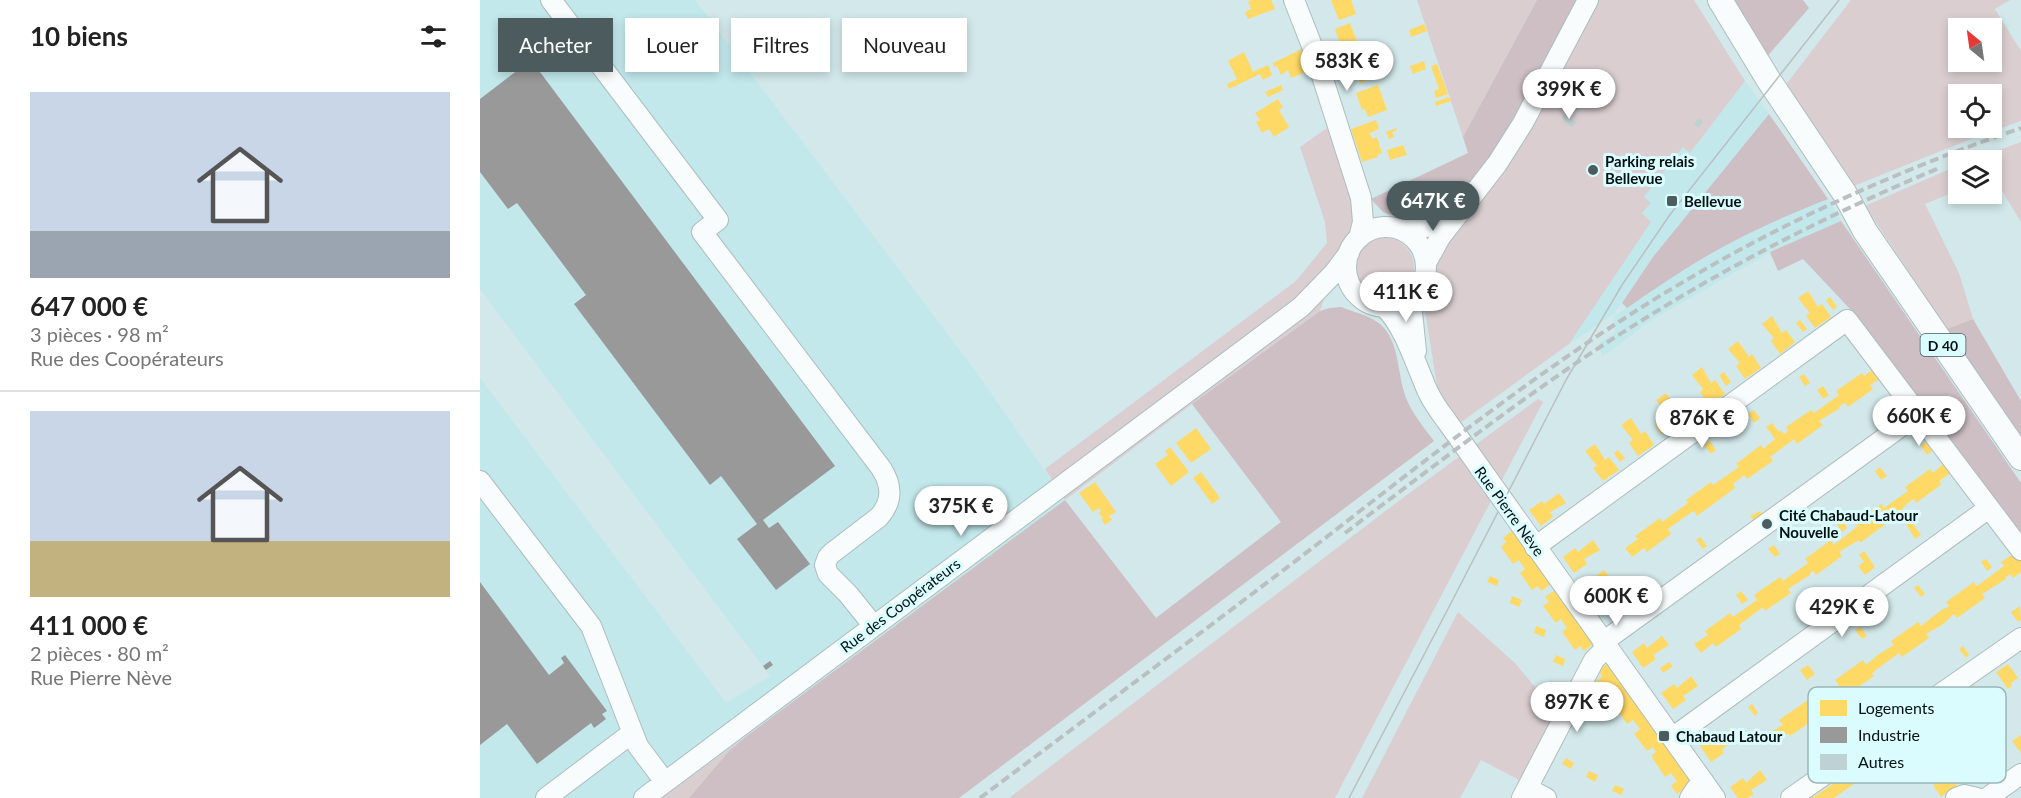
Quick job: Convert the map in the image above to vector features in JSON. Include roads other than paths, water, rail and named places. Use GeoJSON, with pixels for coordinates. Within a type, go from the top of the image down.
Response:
{"type":"FeatureCollection","features":[{"type":"Feature","properties":{"kind":"main road","name":"D 40"},"geometry":{"type":"LineString","coordinates":[[1703,0],[1825,183],[1851,218],[1865,231]]}},
{"type":"Feature","properties":{"kind":"main road","name":"D 40"},"geometry":{"type":"LineString","coordinates":[[1720,0],[1768,79],[1845,194],[1865,231],[2021,458]]}},
{"type":"Feature","properties":{"kind":"street"},"geometry":{"type":"LineString","coordinates":[[551,0],[718,219],[702,232],[888,480],[889,499],[884,511],[832,553],[825,565],[828,574],[873,625]]}},
{"type":"Feature","properties":{"kind":"street"},"geometry":{"type":"LineString","coordinates":[[1294,0],[1314,51],[1361,198],[1363,222],[1346,265],[1347,277],[1359,297],[1368,303],[1384,307],[1400,305],[1413,297],[1422,284],[1426,263],[1432,249],[1464,204],[1485,180],[1523,123],[1588,2]]}},
{"type":"Feature","properties":{"kind":"street"},"geometry":{"type":"LineString","coordinates":[[1361,198],[1373,215],[1418,243],[1426,263]]}},
{"type":"Feature","properties":{"kind":"street"},"geometry":{"type":"LineString","coordinates":[[1354,246],[1372,230],[1432,225],[1464,204]]}},
{"type":"Feature","properties":{"kind":"street","name":"Rue des Coopérateurs"},"geometry":{"type":"LineString","coordinates":[[644,798],[1301,307],[1334,273],[1354,246]]}},
{"type":"Feature","properties":{"kind":"street","name":"Rue des Coopérateurs"},"geometry":{"type":"LineString","coordinates":[[1301,307],[1331,295],[1346,294],[1359,297]]}},
{"type":"Feature","properties":{"kind":"street","name":"Rue Pierre Nève"},"geometry":{"type":"LineString","coordinates":[[1413,297],[1412,319],[1418,365]]}},
{"type":"Feature","properties":{"kind":"street","name":"Rue Pierre Nève"},"geometry":{"type":"LineString","coordinates":[[1384,307],[1396,322],[1437,408],[1710,790]]}},
{"type":"Feature","properties":{"kind":"street"},"geometry":{"type":"LineString","coordinates":[[1535,547],[1848,320],[2021,550]]}},
{"type":"Feature","properties":{"kind":"street"},"geometry":{"type":"LineString","coordinates":[[1546,798],[1525,793],[1594,660],[1605,644],[1918,414]]}},
{"type":"Feature","properties":{"kind":"street"},"geometry":{"type":"LineString","coordinates":[[480,481],[591,626],[638,746],[665,782]]}},
{"type":"Feature","properties":{"kind":"street"},"geometry":{"type":"LineString","coordinates":[[1672,738],[1989,508]]}},
{"type":"Feature","properties":{"kind":"street"},"geometry":{"type":"LineString","coordinates":[[1951,687],[2021,638]]}},
{"type":"Feature","properties":{"kind":"street"},"geometry":{"type":"LineString","coordinates":[[546,798],[632,733]]}},
{"type":"Feature","properties":{"kind":"street"},"geometry":{"type":"LineString","coordinates":[[1987,798],[2021,774]]}},
{"type":"Feature","properties":{"kind":"street"},"geometry":{"type":"LineString","coordinates":[[1791,798],[1813,783]]}},
{"type":"Feature","properties":{"kind":"street"},"geometry":{"type":"LineString","coordinates":[[1690,798],[1696,789],[1710,790]]}},
{"type":"Feature","properties":{"kind":"street"},"geometry":{"type":"LineString","coordinates":[[1956,798],[1964,795],[1977,798]]}},
{"type":"Feature","properties":{"kind":"tram line"},"geometry":{"type":"LineString","coordinates":[[1349,798],[1566,380],[1622,285],[1669,216],[1839,0]]}},
{"type":"Feature","properties":{"kind":"railway"},"geometry":{"type":"LineString","coordinates":[[980,798],[1456,437],[1601,334],[1702,271],[1818,210],[1939,158],[2021,128]]}},
{"type":"Feature","properties":{"kind":"railway"},"geometry":{"type":"LineString","coordinates":[[1345,533],[1525,399],[1636,324],[1747,259],[1861,202],[1939,168]]}},
{"type":"Feature","properties":{"kind":"place","name":"Parking relais Bellevue"},"geometry":{"type":"Point","coordinates":[1593,170]}},
{"type":"Feature","properties":{"kind":"place","name":"Bellevue"},"geometry":{"type":"Point","coordinates":[1672,201]}},
{"type":"Feature","properties":{"kind":"place","name":"Cité Chabaud-Latour Nouvelle"},"geometry":{"type":"Point","coordinates":[1767,524]}},
{"type":"Feature","properties":{"kind":"place","name":"Chabaud Latour"},"geometry":{"type":"Point","coordinates":[1664,736]}}]}
